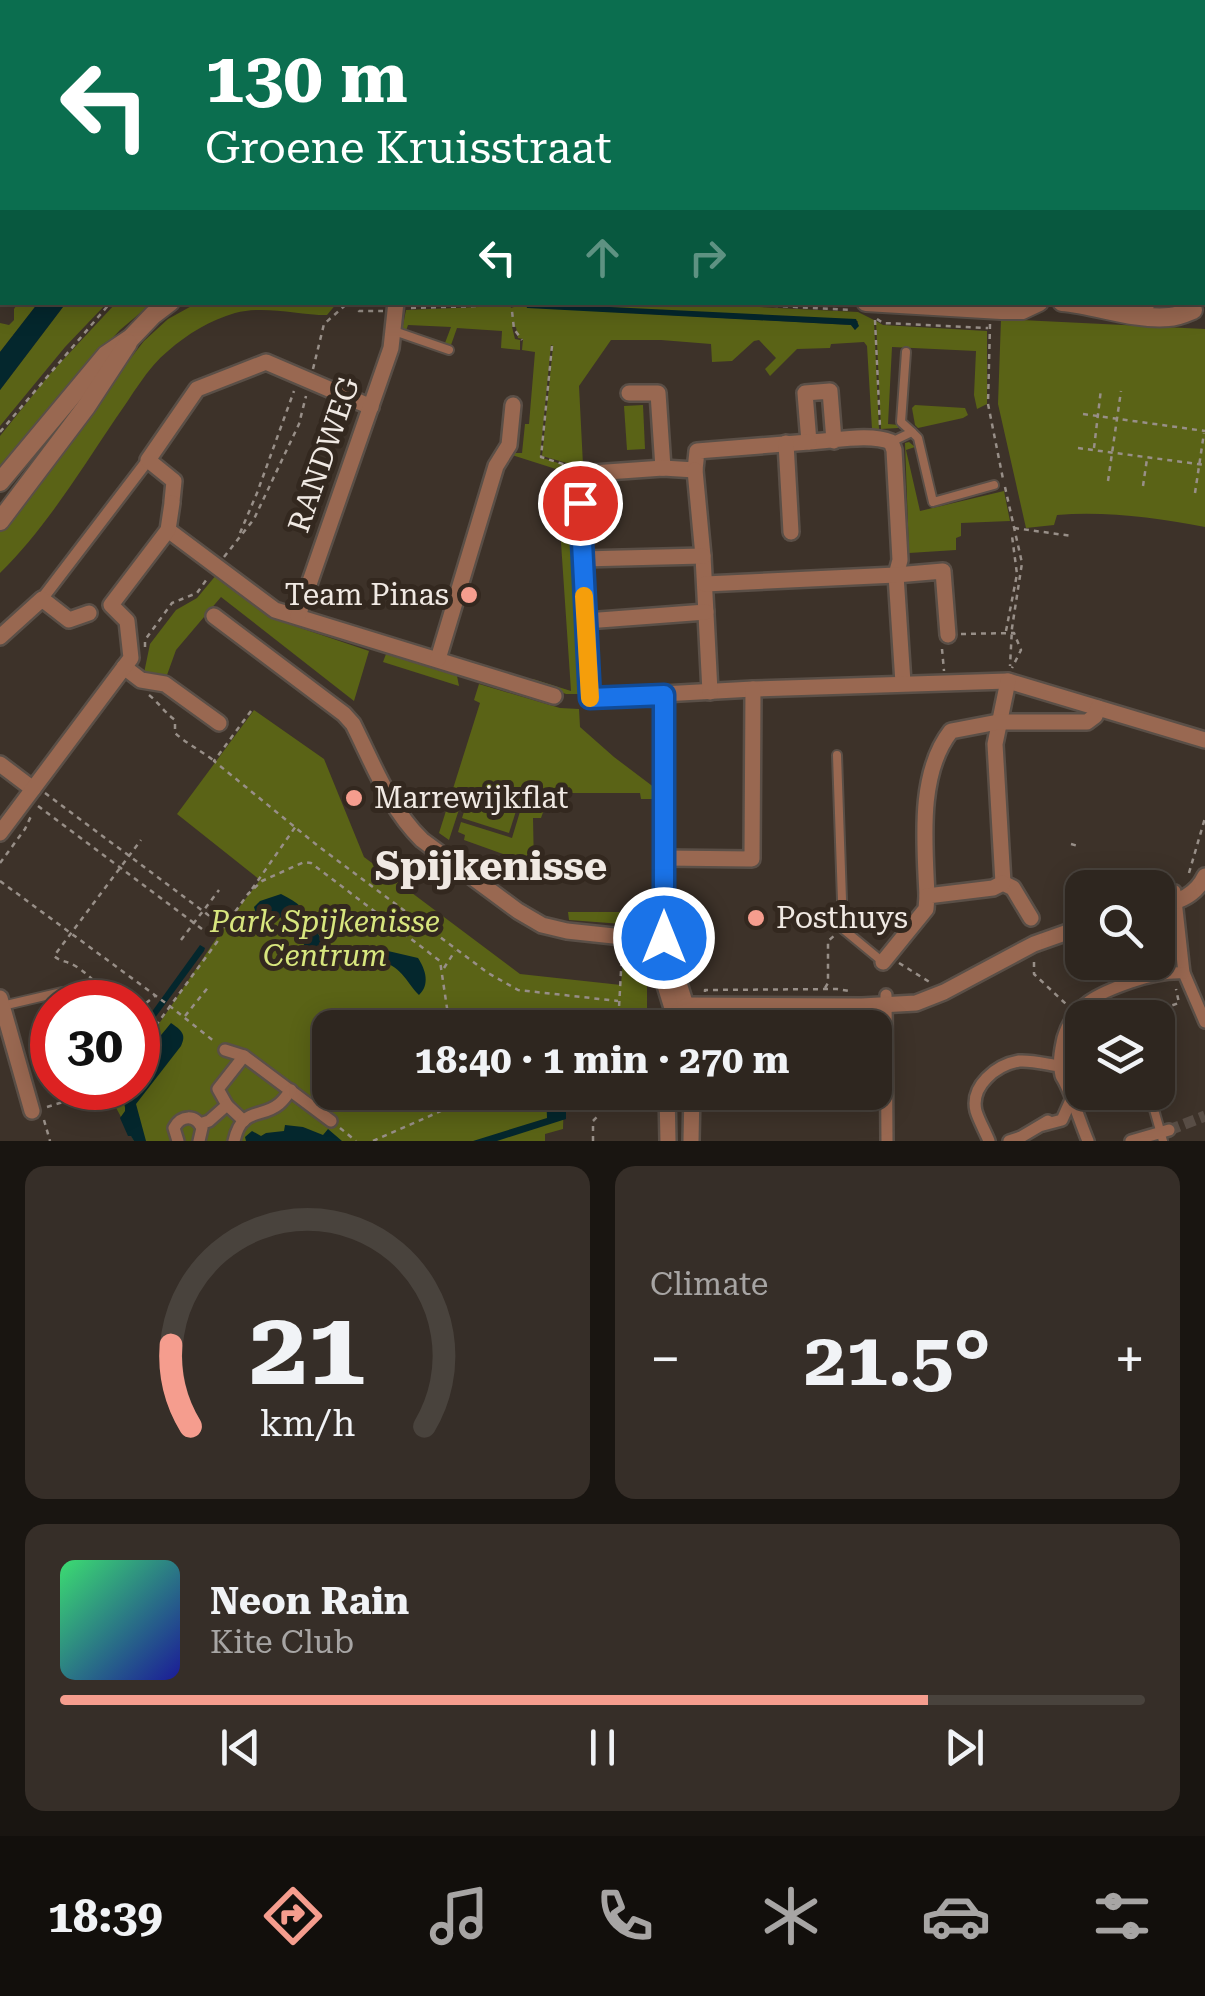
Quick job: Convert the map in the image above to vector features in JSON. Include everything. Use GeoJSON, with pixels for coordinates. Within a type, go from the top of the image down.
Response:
{"type":"FeatureCollection","features":[{"type":"Feature","properties":{"kind":"street"},"geometry":{"type":"LineString","coordinates":[[0,482],[106,356],[166,305]]}},
{"type":"Feature","properties":{"kind":"street"},"geometry":{"type":"LineString","coordinates":[[862,306],[990,319],[1033,305]]}},
{"type":"Feature","properties":{"kind":"street"},"geometry":{"type":"LineString","coordinates":[[1091,305],[1102,310],[1141,307],[1172,317],[1199,310]]}},
{"type":"Feature","properties":{"kind":"street","name":"RANDWEG"},"geometry":{"type":"LineString","coordinates":[[298,616],[391,348],[395,307]]}},
{"type":"Feature","properties":{"kind":"street"},"geometry":{"type":"LineString","coordinates":[[0,521],[116,365],[131,338]]}},
{"type":"Feature","properties":{"kind":"street"},"geometry":{"type":"LineString","coordinates":[[0,636],[42,598],[197,389],[266,362],[370,407]]}},
{"type":"Feature","properties":{"kind":"street"},"geometry":{"type":"LineString","coordinates":[[809,442],[804,393],[830,392],[834,440]]}},
{"type":"Feature","properties":{"kind":"street"},"geometry":{"type":"LineString","coordinates":[[630,393],[658,393],[663,468]]}},
{"type":"Feature","properties":{"kind":"street"},"geometry":{"type":"LineString","coordinates":[[438,659],[496,466],[509,445],[513,406]]}},
{"type":"Feature","properties":{"kind":"street"},"geometry":{"type":"LineString","coordinates":[[710,692],[697,451],[834,440],[886,440],[894,450],[903,682]]}},
{"type":"Feature","properties":{"kind":"street"},"geometry":{"type":"LineString","coordinates":[[786,443],[791,532]]}},
{"type":"Feature","properties":{"kind":"street"},"geometry":{"type":"LineString","coordinates":[[42,598],[70,620],[111,605],[168,530],[174,481],[148,460]]}},
{"type":"Feature","properties":{"kind":"street"},"geometry":{"type":"LineString","coordinates":[[696,470],[663,468],[578,474],[590,698],[1009,678],[1205,740]]}},
{"type":"Feature","properties":{"kind":"street"},"geometry":{"type":"LineString","coordinates":[[168,530],[275,610],[554,696]]}},
{"type":"Feature","properties":{"kind":"street"},"geometry":{"type":"LineString","coordinates":[[582,560],[703,556]]}},
{"type":"Feature","properties":{"kind":"street"},"geometry":{"type":"LineString","coordinates":[[705,584],[896,576],[943,570],[948,635]]}},
{"type":"Feature","properties":{"kind":"street"},"geometry":{"type":"LineString","coordinates":[[111,605],[127,620],[129,666],[141,680],[166,684],[219,723]]}},
{"type":"Feature","properties":{"kind":"street"},"geometry":{"type":"LineString","coordinates":[[586,621],[706,612]]}},
{"type":"Feature","properties":{"kind":"street"},"geometry":{"type":"LineString","coordinates":[[214,616],[344,714],[398,810],[422,840],[542,925],[624,937]]}},
{"type":"Feature","properties":{"kind":"street"},"geometry":{"type":"LineString","coordinates":[[0,832],[35,796],[129,666]]}},
{"type":"Feature","properties":{"kind":"street"},"geometry":{"type":"LineString","coordinates":[[1003,883],[996,744],[1009,678]]}},
{"type":"Feature","properties":{"kind":"street"},"geometry":{"type":"LineString","coordinates":[[664,858],[752,859],[752,688]]}},
{"type":"Feature","properties":{"kind":"street"},"geometry":{"type":"LineString","coordinates":[[664,695],[664,979],[671,1010]]}},
{"type":"Feature","properties":{"kind":"street"},"geometry":{"type":"LineString","coordinates":[[886,959],[926,909],[924,810],[940,745],[951,732],[998,722],[1087,722],[1096,716],[1098,708]]}},
{"type":"Feature","properties":{"kind":"street"},"geometry":{"type":"LineString","coordinates":[[0,764],[35,796]]}},
{"type":"Feature","properties":{"kind":"street"},"geometry":{"type":"LineString","coordinates":[[1205,876],[1191,894],[1176,896],[1187,978],[1205,1022]]}},
{"type":"Feature","properties":{"kind":"street"},"geometry":{"type":"LineString","coordinates":[[927,896],[994,888],[1003,883]]}},
{"type":"Feature","properties":{"kind":"street"},"geometry":{"type":"LineString","coordinates":[[1003,883],[1013,888],[1032,918]]}},
{"type":"Feature","properties":{"kind":"street"},"geometry":{"type":"LineString","coordinates":[[669,994],[688,1005],[916,1003],[1034,944],[1065,933]]}},
{"type":"Feature","properties":{"kind":"street"},"geometry":{"type":"LineString","coordinates":[[664,938],[689,1010]]}},
{"type":"Feature","properties":{"kind":"street"},"geometry":{"type":"LineString","coordinates":[[1065,1094],[1060,1050],[1069,1020],[1078,1009],[1108,990],[1154,975],[1187,978]]}},
{"type":"Feature","properties":{"kind":"street"},"geometry":{"type":"LineString","coordinates":[[885,1001],[887,1141]]}},
{"type":"Feature","properties":{"kind":"street"},"geometry":{"type":"LineString","coordinates":[[1,1002],[32,1111]]}},
{"type":"Feature","properties":{"kind":"street"},"geometry":{"type":"LineString","coordinates":[[682,1010],[688,1005]]}},
{"type":"Feature","properties":{"kind":"street"},"geometry":{"type":"LineString","coordinates":[[225,1050],[244,1056],[331,1121]]}},
{"type":"Feature","properties":{"kind":"street"},"geometry":{"type":"LineString","coordinates":[[244,1056],[218,1089],[227,1105],[244,1120]]}},
{"type":"Feature","properties":{"kind":"street"},"geometry":{"type":"LineString","coordinates":[[987,1137],[976,1112],[975,1096],[983,1082],[1001,1066],[1022,1061],[1059,1066]]}},
{"type":"Feature","properties":{"kind":"street"},"geometry":{"type":"LineString","coordinates":[[234,1141],[244,1120],[255,1112],[278,1106],[292,1090]]}},
{"type":"Feature","properties":{"kind":"street"},"geometry":{"type":"LineString","coordinates":[[1009,1141],[1046,1123],[1062,1120],[1065,1104]]}},
{"type":"Feature","properties":{"kind":"street"},"geometry":{"type":"LineString","coordinates":[[200,1124],[227,1105]]}},
{"type":"Feature","properties":{"kind":"street"},"geometry":{"type":"LineString","coordinates":[[667,1110],[668,1141]]}},
{"type":"Feature","properties":{"kind":"street"},"geometry":{"type":"LineString","coordinates":[[691,1141],[692,1110]]}},
{"type":"Feature","properties":{"kind":"street"},"geometry":{"type":"LineString","coordinates":[[1072,1110],[1088,1141]]}},
{"type":"Feature","properties":{"kind":"street"},"geometry":{"type":"LineString","coordinates":[[178,1141],[174,1128],[180,1120],[193,1118],[203,1132],[199,1141]]}},
{"type":"Feature","properties":{"kind":"street"},"geometry":{"type":"LineString","coordinates":[[1130,1141],[1164,1135]]}},
{"type":"Feature","properties":{"kind":"lane"},"geometry":{"type":"LineString","coordinates":[[394,331],[449,350]]}},
{"type":"Feature","properties":{"kind":"lane"},"geometry":{"type":"LineString","coordinates":[[906,352],[902,422],[918,438],[934,502],[994,485]]}},
{"type":"Feature","properties":{"kind":"lane"},"geometry":{"type":"LineString","coordinates":[[886,440],[912,432]]}},
{"type":"Feature","properties":{"kind":"lane"},"geometry":{"type":"LineString","coordinates":[[837,755],[843,929],[886,959]]}},
{"type":"Feature","properties":{"kind":"lane"},"geometry":{"type":"LineString","coordinates":[[1,1002],[30,997]]}},
{"type":"Feature","properties":{"kind":"lane"},"geometry":{"type":"LineString","coordinates":[[1155,1110],[1164,1135]]}},
{"type":"Feature","properties":{"kind":"path"},"geometry":{"type":"LineString","coordinates":[[0,432],[108,305]]}},
{"type":"Feature","properties":{"kind":"path"},"geometry":{"type":"LineString","coordinates":[[237,540],[324,324],[347,305]]}},
{"type":"Feature","properties":{"kind":"path"},"geometry":{"type":"LineString","coordinates":[[354,305],[360,310],[483,305]]}},
{"type":"Feature","properties":{"kind":"path"},"geometry":{"type":"LineString","coordinates":[[511,305],[514,329],[522,340]]}},
{"type":"Feature","properties":{"kind":"path"},"geometry":{"type":"LineString","coordinates":[[822,305],[862,306]]}},
{"type":"Feature","properties":{"kind":"path"},"geometry":{"type":"LineString","coordinates":[[886,440],[875,318],[884,323],[990,319],[988,404],[1022,562],[1009,632]]}},
{"type":"Feature","properties":{"kind":"path"},"geometry":{"type":"LineString","coordinates":[[552,346],[541,456],[576,468],[578,474]]}},
{"type":"Feature","properties":{"kind":"path"},"geometry":{"type":"LineString","coordinates":[[129,666],[144,658],[145,640],[172,603],[197,592],[254,519],[298,424],[305,378]]}},
{"type":"Feature","properties":{"kind":"path"},"geometry":{"type":"LineString","coordinates":[[1094,450],[1102,388]]}},
{"type":"Feature","properties":{"kind":"path"},"geometry":{"type":"LineString","coordinates":[[1108,481],[1121,391]]}},
{"type":"Feature","properties":{"kind":"path"},"geometry":{"type":"LineString","coordinates":[[1083,414],[1205,431],[1194,493]]}},
{"type":"Feature","properties":{"kind":"path"},"geometry":{"type":"LineString","coordinates":[[1078,448],[1205,465]]}},
{"type":"Feature","properties":{"kind":"path"},"geometry":{"type":"LineString","coordinates":[[1144,486],[1147,458]]}},
{"type":"Feature","properties":{"kind":"path"},"geometry":{"type":"LineString","coordinates":[[272,479],[280,482]]}},
{"type":"Feature","properties":{"kind":"path"},"geometry":{"type":"LineString","coordinates":[[1014,528],[1072,536]]}},
{"type":"Feature","properties":{"kind":"path"},"geometry":{"type":"LineString","coordinates":[[1009,678],[1009,632],[1017,574],[1012,536]]}},
{"type":"Feature","properties":{"kind":"path"},"geometry":{"type":"LineString","coordinates":[[945,682],[942,636],[1009,632]]}},
{"type":"Feature","properties":{"kind":"path"},"geometry":{"type":"LineString","coordinates":[[1009,632],[1021,650],[1009,678]]}},
{"type":"Feature","properties":{"kind":"path"},"geometry":{"type":"LineString","coordinates":[[142,690],[175,720],[176,733],[189,746],[202,751],[455,951],[518,990],[618,1001]]}},
{"type":"Feature","properties":{"kind":"path"},"geometry":{"type":"LineString","coordinates":[[214,761],[251,711]]}},
{"type":"Feature","properties":{"kind":"path"},"geometry":{"type":"LineString","coordinates":[[35,796],[57,803],[222,929]]}},
{"type":"Feature","properties":{"kind":"path"},"geometry":{"type":"LineString","coordinates":[[0,862],[25,829],[35,796]]}},
{"type":"Feature","properties":{"kind":"path"},"geometry":{"type":"LineString","coordinates":[[35,796],[120,868],[206,932],[214,934],[222,929]]}},
{"type":"Feature","properties":{"kind":"path"},"geometry":{"type":"LineString","coordinates":[[1176,896],[1189,873],[1205,819]]}},
{"type":"Feature","properties":{"kind":"path"},"geometry":{"type":"LineString","coordinates":[[160,1020],[296,826]]}},
{"type":"Feature","properties":{"kind":"path"},"geometry":{"type":"LineString","coordinates":[[95,980],[54,956],[140,840]]}},
{"type":"Feature","properties":{"kind":"path"},"geometry":{"type":"LineString","coordinates":[[1071,844],[1078,846]]}},
{"type":"Feature","properties":{"kind":"path"},"geometry":{"type":"LineString","coordinates":[[248,894],[262,881],[304,862],[311,863],[440,961],[448,1010]]}},
{"type":"Feature","properties":{"kind":"path"},"geometry":{"type":"LineString","coordinates":[[0,881],[134,980]]}},
{"type":"Feature","properties":{"kind":"path"},"geometry":{"type":"LineString","coordinates":[[181,940],[219,890]]}},
{"type":"Feature","properties":{"kind":"path"},"geometry":{"type":"LineString","coordinates":[[824,989],[828,983],[828,940],[843,929]]}},
{"type":"Feature","properties":{"kind":"path"},"geometry":{"type":"LineString","coordinates":[[618,1010],[624,937]]}},
{"type":"Feature","properties":{"kind":"path"},"geometry":{"type":"LineString","coordinates":[[1034,944],[1034,974],[1065,1004]]}},
{"type":"Feature","properties":{"kind":"path"},"geometry":{"type":"LineString","coordinates":[[443,969],[455,951]]}},
{"type":"Feature","properties":{"kind":"path"},"geometry":{"type":"LineString","coordinates":[[886,959],[936,986]]}},
{"type":"Feature","properties":{"kind":"path"},"geometry":{"type":"LineString","coordinates":[[1175,1004],[1179,1003],[1176,988],[1187,978]]}},
{"type":"Feature","properties":{"kind":"path"},"geometry":{"type":"LineString","coordinates":[[184,1018],[210,985]]}},
{"type":"Feature","properties":{"kind":"path"},"geometry":{"type":"LineString","coordinates":[[160,999],[225,1050]]}},
{"type":"Feature","properties":{"kind":"path"},"geometry":{"type":"LineString","coordinates":[[41,1110],[50,1141]]}},
{"type":"Feature","properties":{"kind":"path"},"geometry":{"type":"LineString","coordinates":[[372,1141],[444,1110]]}},
{"type":"Feature","properties":{"kind":"path"},"geometry":{"type":"LineString","coordinates":[[593,1141],[598,1116]]}},
{"type":"Feature","properties":{"kind":"path"},"geometry":{"type":"LineString","coordinates":[[331,1121],[356,1141]]}},
{"type":"Feature","properties":{"kind":"green space"},"geometry":{"type":"Polygon","coordinates":[[[17,305],[36,305],[0,352],[0,323],[9,325],[14,320],[17,305]]]}},
{"type":"Feature","properties":{"kind":"green space"},"geometry":{"type":"Polygon","coordinates":[[[64,305],[105,305],[0,426],[0,390],[64,305]]]}},
{"type":"Feature","properties":{"kind":"green space"},"geometry":{"type":"Polygon","coordinates":[[[114,305],[150,305],[104,347],[0,470],[0,436],[49,375],[114,305]]]}},
{"type":"Feature","properties":{"kind":"green space"},"geometry":{"type":"Polygon","coordinates":[[[193,305],[335,305],[327,315],[269,310],[235,313],[191,333],[175,345],[147,374],[47,518],[0,573],[0,526],[144,341],[168,319],[193,305]]]}},
{"type":"Feature","properties":{"kind":"green space"},"geometry":{"type":"Polygon","coordinates":[[[488,305],[720,305],[858,312],[874,320],[879,429],[872,429],[864,342],[797,349],[770,376],[765,369],[776,358],[759,340],[732,361],[712,362],[711,344],[611,340],[579,386],[583,465],[574,465],[542,456],[551,345],[540,457],[570,467],[580,678],[584,678],[586,694],[566,694],[532,681],[571,691],[560,528],[553,525],[561,502],[550,498],[559,470],[506,453],[522,453],[525,424],[529,424],[535,352],[522,350],[523,339],[518,338],[516,327],[512,327],[515,339],[520,340],[520,350],[501,348],[502,331],[457,328],[451,345],[445,343],[451,327],[408,325],[406,331],[402,330],[406,310],[488,305]],[[526,307],[851,325],[855,330],[858,321],[526,307]]]}},
{"type":"Feature","properties":{"kind":"green space"},"geometry":{"type":"Polygon","coordinates":[[[1001,319],[1205,329],[1205,527],[1131,516],[1076,514],[1057,515],[1054,525],[1026,528],[998,404],[1001,319]]]}},
{"type":"Feature","properties":{"kind":"green space"},"geometry":{"type":"Polygon","coordinates":[[[876,321],[883,325],[987,331],[987,404],[977,409],[976,351],[892,347],[888,424],[899,425],[881,429],[876,321]]]}},
{"type":"Feature","properties":{"kind":"green space"},"geometry":{"type":"Polygon","coordinates":[[[643,405],[645,449],[627,450],[624,406],[643,405]]]}},
{"type":"Feature","properties":{"kind":"green space"},"geometry":{"type":"Polygon","coordinates":[[[912,408],[965,408],[968,415],[918,428],[912,408]]]}},
{"type":"Feature","properties":{"kind":"green space"},"geometry":{"type":"Polygon","coordinates":[[[905,443],[915,447],[906,450],[920,511],[1004,491],[1010,521],[961,523],[956,550],[909,553],[905,443]]]}},
{"type":"Feature","properties":{"kind":"green space"},"geometry":{"type":"Polygon","coordinates":[[[217,574],[274,619],[369,651],[354,701],[221,597],[176,650],[167,675],[144,673],[150,644],[176,610],[197,598],[217,574]]]}},
{"type":"Feature","properties":{"kind":"green space"},"geometry":{"type":"Polygon","coordinates":[[[386,654],[457,676],[459,686],[383,662],[386,654]]]}},
{"type":"Feature","properties":{"kind":"green space"},"geometry":{"type":"Polygon","coordinates":[[[479,684],[560,708],[579,709],[580,727],[655,788],[655,799],[641,799],[640,793],[554,793],[541,818],[533,818],[534,868],[525,868],[517,859],[464,840],[465,835],[458,832],[461,822],[512,838],[522,805],[466,788],[449,840],[439,833],[480,703],[474,700],[479,684]]]}},
{"type":"Feature","properties":{"kind":"green space","name":"Park Spijkenisse Centrum"},"geometry":{"type":"Polygon","coordinates":[[[254,710],[324,759],[364,857],[520,974],[621,985],[623,958],[647,958],[647,1010],[312,1010],[312,1110],[564,1110],[563,1129],[545,1134],[545,1141],[134,1141],[117,1110],[160,1110],[160,1022],[260,880],[177,814],[254,710]]]}},
{"type":"Feature","properties":{"kind":"green space"},"geometry":{"type":"Polygon","coordinates":[[[470,793],[517,808],[509,833],[462,818],[470,793]]]}},
{"type":"Feature","properties":{"kind":"green space"},"geometry":{"type":"Polygon","coordinates":[[[568,912],[643,912],[653,913],[654,919],[649,926],[569,920],[568,912]]]}},
{"type":"Feature","properties":{"kind":"water"},"geometry":{"type":"Polygon","coordinates":[[[36,305],[64,305],[0,390],[0,352],[36,305]]]}},
{"type":"Feature","properties":{"kind":"water"},"geometry":{"type":"Polygon","coordinates":[[[526,305],[569,305],[856,319],[859,326],[855,330],[851,325],[526,305]]]}},
{"type":"Feature","properties":{"kind":"water"},"geometry":{"type":"Polygon","coordinates":[[[281,894],[311,919],[330,952],[326,964],[312,955],[285,916],[264,923],[258,921],[254,907],[281,894]]]}},
{"type":"Feature","properties":{"kind":"water"},"geometry":{"type":"Polygon","coordinates":[[[200,945],[205,948],[160,1011],[160,1000],[200,945]]]}},
{"type":"Feature","properties":{"kind":"water"},"geometry":{"type":"Polygon","coordinates":[[[388,951],[418,958],[426,977],[419,995],[402,974],[386,963],[353,968],[355,958],[362,952],[388,951]]]}},
{"type":"Feature","properties":{"kind":"water"},"geometry":{"type":"Polygon","coordinates":[[[171,1023],[182,1033],[183,1042],[160,1073],[160,1036],[171,1023]]]}},
{"type":"Feature","properties":{"kind":"water"},"geometry":{"type":"Polygon","coordinates":[[[138,1110],[146,1141],[134,1141],[128,1136],[120,1118],[125,1111],[138,1110]]]}},
{"type":"Feature","properties":{"kind":"water"},"geometry":{"type":"Polygon","coordinates":[[[547,1110],[566,1110],[566,1119],[497,1141],[473,1141],[547,1118],[547,1110]]]}},
{"type":"Feature","properties":{"kind":"water"},"geometry":{"type":"Polygon","coordinates":[[[285,1125],[323,1135],[328,1129],[342,1141],[246,1141],[252,1131],[261,1136],[284,1131],[285,1125]]]}},
{"type":"Feature","properties":{"kind":"tunnel"},"geometry":{"type":"LineString","coordinates":[[1169,1130],[1205,1116]]}},
{"type":"Feature","properties":{"kind":"slow traffic"},"geometry":{"type":"LineString","coordinates":[[584,596],[590,698]]}},
{"type":"Feature","properties":{"kind":"place","name":"Team Pinas"},"geometry":{"type":"Point","coordinates":[469,595]}},
{"type":"Feature","properties":{"kind":"place","name":"Marrewijkflat"},"geometry":{"type":"Point","coordinates":[354,798]}},
{"type":"Feature","properties":{"kind":"place","name":"Posthuys"},"geometry":{"type":"Point","coordinates":[756,918]}},
{"type":"Feature","properties":{"kind":"district","name":"Spijkenisse"},"geometry":{"type":"Point","coordinates":[491,866]}},
{"type":"Feature","properties":{"kind":"route"},"geometry":{"type":"LineString","coordinates":[[580,503],[590,698],[664,695],[664,938]]}}]}
